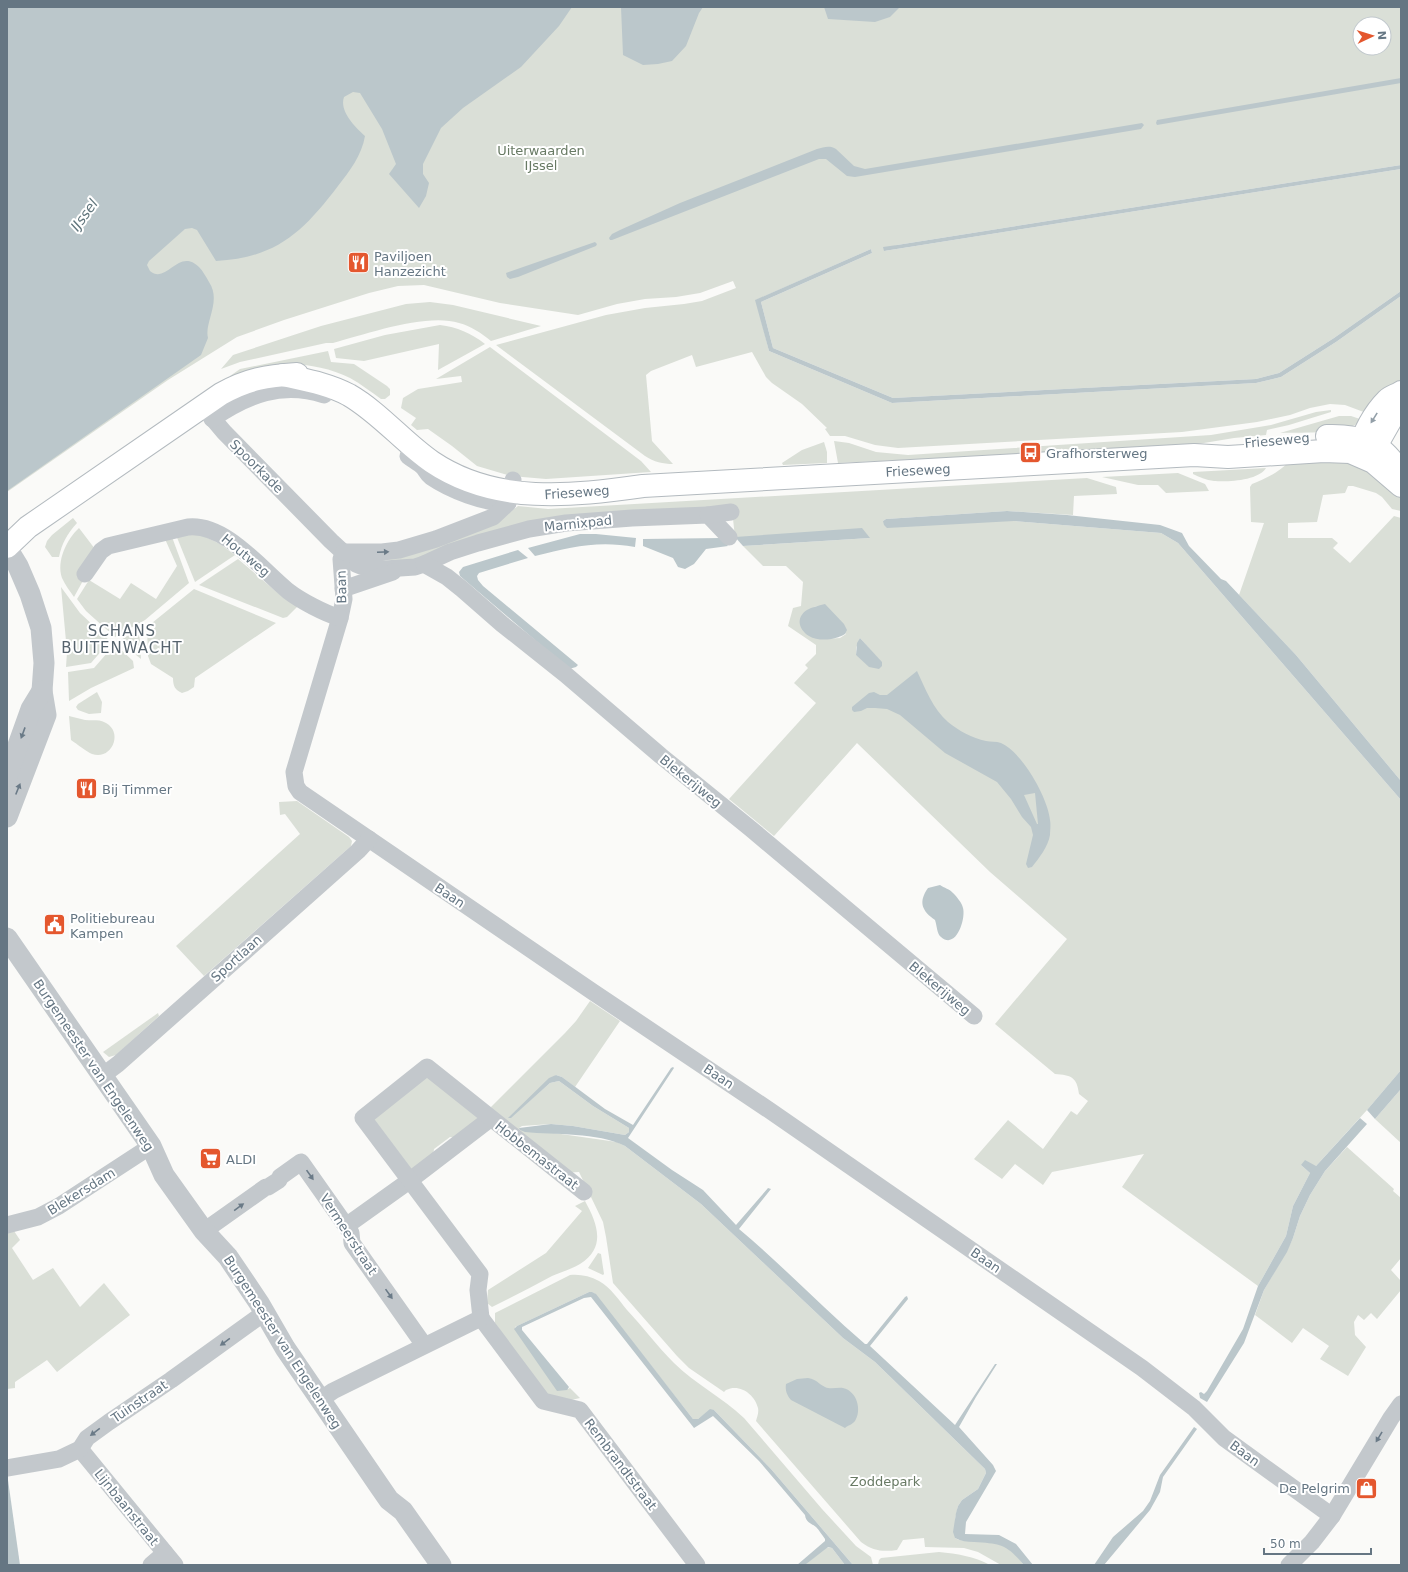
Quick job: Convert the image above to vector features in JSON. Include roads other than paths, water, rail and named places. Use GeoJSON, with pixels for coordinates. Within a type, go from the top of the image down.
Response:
{"type":"FeatureCollection","features":[{"type":"Feature","properties":{"kind":"main road","name":"Frieseweg"},"geometry":{"type":"LineString","coordinates":[[207,412],[228,390],[262,377],[283,375],[324,385],[348,394],[370,410],[433,463],[467,479],[487,486],[510,492],[544,495],[587,493],[643,486],[1194,455],[1228,457],[1324,450],[1346,451],[1365,446]]}},
{"type":"Feature","properties":{"kind":"main road"},"geometry":{"type":"LineString","coordinates":[[1365,446],[1382,406],[1388,399],[1401,392]]}},
{"type":"Feature","properties":{"kind":"main road"},"geometry":{"type":"LineString","coordinates":[[1365,446],[1401,402]]}},
{"type":"Feature","properties":{"kind":"main road"},"geometry":{"type":"LineString","coordinates":[[7,547],[28,527],[207,412]]}},
{"type":"Feature","properties":{"kind":"main road"},"geometry":{"type":"LineString","coordinates":[[1365,446],[1391,459],[1398,468],[1401,477]]}},
{"type":"Feature","properties":{"kind":"main road"},"geometry":{"type":"LineString","coordinates":[[1365,446],[1378,466],[1401,486]]}},
{"type":"Feature","properties":{"kind":"street"},"geometry":{"type":"LineString","coordinates":[[207,412],[259,394],[288,390],[314,392],[335,399],[350,407],[421,453]]}},
{"type":"Feature","properties":{"kind":"street","name":"Spoorkade"},"geometry":{"type":"LineString","coordinates":[[207,412],[224,432],[344,552]]}},
{"type":"Feature","properties":{"kind":"street"},"geometry":{"type":"LineString","coordinates":[[344,552],[382,552],[411,547],[436,539],[493,517],[500,512],[510,492]]}},
{"type":"Feature","properties":{"kind":"street"},"geometry":{"type":"LineString","coordinates":[[708,515],[731,512]]}},
{"type":"Feature","properties":{"kind":"street"},"geometry":{"type":"LineString","coordinates":[[708,515],[729,537]]}},
{"type":"Feature","properties":{"kind":"street","name":"Marnixpad"},"geometry":{"type":"LineString","coordinates":[[424,564],[450,552],[529,529],[594,521],[708,515]]}},
{"type":"Feature","properties":{"kind":"street","name":"Houtweg"},"geometry":{"type":"LineString","coordinates":[[86,574],[101,551],[108,546],[188,527],[201,526],[230,540],[290,592],[323,612],[340,618]]}},
{"type":"Feature","properties":{"kind":"street"},"geometry":{"type":"LineString","coordinates":[[7,547],[18,566],[30,594],[41,628],[44,663],[42,691],[46,715],[7,817]]}},
{"type":"Feature","properties":{"kind":"street"},"geometry":{"type":"LineString","coordinates":[[344,552],[358,565],[384,569],[424,564]]}},
{"type":"Feature","properties":{"kind":"street","name":"Baan"},"geometry":{"type":"LineString","coordinates":[[344,552],[341,559],[344,599],[340,618],[294,775],[296,786],[300,792],[769,1110],[1142,1368],[1194,1408],[1224,1438],[1332,1516]]}},
{"type":"Feature","properties":{"kind":"street","name":"Blekerijweg"},"geometry":{"type":"LineString","coordinates":[[424,564],[447,577],[462,589],[502,624],[565,674],[661,756],[974,1016]]}},
{"type":"Feature","properties":{"kind":"street"},"geometry":{"type":"LineString","coordinates":[[343,589],[386,575],[400,568]]}},
{"type":"Feature","properties":{"kind":"street"},"geometry":{"type":"LineString","coordinates":[[7,776],[31,709],[42,691]]}},
{"type":"Feature","properties":{"kind":"street","name":"Sportlaan"},"geometry":{"type":"LineString","coordinates":[[102,1076],[118,1064],[358,851],[369,839]]}},
{"type":"Feature","properties":{"kind":"street","name":"Burgemeester van Engelenweg"},"geometry":{"type":"LineString","coordinates":[[7,938],[151,1146],[162,1172],[209,1227],[259,1303],[279,1340],[389,1500],[403,1511],[441,1565]]}},
{"type":"Feature","properties":{"kind":"street","name":"Hobbemastraat"},"geometry":{"type":"LineString","coordinates":[[481,1318],[478,1290],[480,1274],[363,1118],[427,1067],[584,1192]]}},
{"type":"Feature","properties":{"kind":"street","name":"Hobbemastraat"},"geometry":{"type":"LineString","coordinates":[[346,1226],[410,1181],[490,1118]]}},
{"type":"Feature","properties":{"kind":"street","name":"Blekersdam"},"geometry":{"type":"LineString","coordinates":[[7,1225],[38,1217],[58,1206],[151,1146]]}},
{"type":"Feature","properties":{"kind":"street","name":"Vermeerstraat"},"geometry":{"type":"LineString","coordinates":[[209,1227],[266,1187],[279,1180],[301,1162],[351,1233],[352,1243],[424,1345]]}},
{"type":"Feature","properties":{"kind":"street","name":"Tuinstraat"},"geometry":{"type":"LineString","coordinates":[[7,1468],[59,1459],[80,1449],[87,1438],[264,1313]]}},
{"type":"Feature","properties":{"kind":"street"},"geometry":{"type":"LineString","coordinates":[[320,1400],[333,1391],[481,1318]]}},
{"type":"Feature","properties":{"kind":"street","name":"Rembrandtstraat"},"geometry":{"type":"LineString","coordinates":[[481,1318],[543,1401],[580,1410],[697,1565]]}},
{"type":"Feature","properties":{"kind":"street"},"geometry":{"type":"LineString","coordinates":[[1289,1565],[1312,1542],[1332,1516],[1387,1424],[1401,1404]]}},
{"type":"Feature","properties":{"kind":"street","name":"Lijnbaanstraat"},"geometry":{"type":"LineString","coordinates":[[80,1449],[170,1559]]}},
{"type":"Feature","properties":{"kind":"street"},"geometry":{"type":"LineString","coordinates":[[151,1565],[170,1559]]}},
{"type":"Feature","properties":{"kind":"water","name":"IJssel"},"geometry":{"type":"Polygon","coordinates":[[[7,7],[572,7],[559,26],[521,67],[463,108],[441,128],[423,164],[423,174],[429,183],[426,196],[419,208],[389,174],[396,164],[382,129],[360,93],[353,92],[344,97],[343,102],[349,118],[365,136],[361,150],[342,181],[313,217],[300,229],[286,240],[272,248],[237,259],[216,261],[197,230],[192,228],[185,229],[149,261],[147,265],[150,271],[156,274],[167,271],[185,261],[192,262],[202,270],[206,276],[213,289],[214,297],[207,332],[208,338],[201,355],[7,491],[7,7]]]}},
{"type":"Feature","properties":{"kind":"water"},"geometry":{"type":"Polygon","coordinates":[[[621,7],[703,7],[699,13],[686,46],[672,61],[643,65],[623,55],[621,7]]]}},
{"type":"Feature","properties":{"kind":"water"},"geometry":{"type":"Polygon","coordinates":[[[824,7],[900,7],[890,17],[875,22],[828,19],[824,7]]]}},
{"type":"Feature","properties":{"kind":"water"},"geometry":{"type":"Polygon","coordinates":[[[1401,78],[1401,83],[1157,125],[1156,123],[1157,120],[1401,78]]]}},
{"type":"Feature","properties":{"kind":"water"},"geometry":{"type":"Polygon","coordinates":[[[1142,123],[1144,125],[1141,129],[855,177],[847,176],[826,159],[819,159],[612,240],[609,238],[612,234],[620,230],[680,203],[825,147],[836,149],[854,166],[865,169],[1142,123]]]}},
{"type":"Feature","properties":{"kind":"water"},"geometry":{"type":"Polygon","coordinates":[[[1401,165],[1401,169],[884,251],[883,247],[897,245],[1401,165]]]}},
{"type":"Feature","properties":{"kind":"water"},"geometry":{"type":"Polygon","coordinates":[[[595,242],[597,244],[596,246],[518,277],[510,279],[507,277],[506,273],[595,242]]]}},
{"type":"Feature","properties":{"kind":"water"},"geometry":{"type":"Polygon","coordinates":[[[871,249],[872,253],[761,302],[773,348],[893,398],[1256,379],[1279,373],[1334,338],[1401,291],[1401,296],[1336,342],[1281,377],[1256,383],[892,403],[769,351],[755,300],[871,249]]]}},
{"type":"Feature","properties":{"kind":"water"},"geometry":{"type":"Polygon","coordinates":[[[1007,511],[1067,515],[1160,525],[1182,533],[1189,546],[1221,579],[1226,581],[1296,655],[1401,781],[1401,800],[1178,543],[1161,533],[1014,521],[887,528],[883,521],[886,519],[1007,511]]]}},
{"type":"Feature","properties":{"kind":"water"},"geometry":{"type":"Polygon","coordinates":[[[862,528],[870,538],[743,546],[735,537],[862,528]]]}},
{"type":"Feature","properties":{"kind":"water"},"geometry":{"type":"Polygon","coordinates":[[[580,534],[636,538],[635,547],[597,544],[573,547],[535,556],[528,548],[580,534]]]}},
{"type":"Feature","properties":{"kind":"water"},"geometry":{"type":"Polygon","coordinates":[[[721,538],[728,546],[706,549],[694,564],[685,569],[678,567],[673,558],[643,546],[643,539],[721,538]]]}},
{"type":"Feature","properties":{"kind":"water"},"geometry":{"type":"Polygon","coordinates":[[[518,550],[528,558],[479,573],[477,576],[478,580],[483,586],[578,665],[576,667],[569,669],[460,576],[459,572],[463,567],[518,550]]]}},
{"type":"Feature","properties":{"kind":"water"},"geometry":{"type":"Polygon","coordinates":[[[825,604],[844,624],[847,630],[845,634],[841,636],[822,640],[813,638],[805,633],[802,630],[800,619],[803,613],[807,610],[825,604]]]}},
{"type":"Feature","properties":{"kind":"water"},"geometry":{"type":"Polygon","coordinates":[[[860,638],[882,662],[882,666],[879,669],[869,667],[856,655],[857,643],[860,638]]]}},
{"type":"Feature","properties":{"kind":"water"},"geometry":{"type":"Polygon","coordinates":[[[917,671],[934,705],[948,722],[961,731],[976,738],[1001,743],[1017,756],[1033,777],[1039,788],[1048,811],[1050,822],[1050,835],[1047,844],[1032,867],[1028,868],[1026,864],[1033,835],[1031,827],[997,782],[945,753],[900,715],[887,709],[867,708],[854,712],[852,710],[852,707],[869,693],[874,692],[880,695],[887,695],[917,671]],[[1035,793],[1024,795],[1037,824],[1035,793]]]}},
{"type":"Feature","properties":{"kind":"water"},"geometry":{"type":"Polygon","coordinates":[[[940,885],[952,892],[959,900],[962,904],[964,913],[959,932],[951,940],[946,940],[940,936],[935,920],[924,910],[922,902],[928,888],[940,885]]]}},
{"type":"Feature","properties":{"kind":"water"},"geometry":{"type":"Polygon","coordinates":[[[673,1067],[674,1068],[628,1138],[672,1170],[703,1190],[736,1225],[768,1188],[771,1189],[739,1229],[865,1344],[867,1344],[907,1296],[908,1299],[870,1346],[955,1425],[995,1364],[997,1364],[959,1427],[993,1465],[996,1471],[966,1522],[965,1534],[999,1535],[1016,1544],[1033,1565],[1024,1565],[1012,1552],[997,1544],[964,1541],[955,1538],[953,1532],[958,1506],[962,1500],[978,1489],[986,1473],[985,1469],[875,1362],[843,1338],[701,1204],[625,1146],[602,1138],[525,1132],[519,1128],[551,1124],[573,1126],[625,1135],[629,1132],[629,1128],[593,1106],[559,1081],[550,1083],[511,1118],[508,1118],[549,1078],[556,1075],[562,1077],[605,1109],[633,1125],[673,1067]]]}},
{"type":"Feature","properties":{"kind":"water"},"geometry":{"type":"Polygon","coordinates":[[[1401,1070],[1401,1089],[1375,1119],[1367,1110],[1401,1070]]]}},
{"type":"Feature","properties":{"kind":"water"},"geometry":{"type":"Polygon","coordinates":[[[1360,1118],[1367,1124],[1325,1171],[1310,1195],[1300,1216],[1287,1252],[1264,1290],[1244,1343],[1207,1402],[1200,1398],[1199,1393],[1201,1392],[1204,1394],[1207,1391],[1243,1329],[1258,1286],[1286,1236],[1293,1206],[1310,1173],[1301,1165],[1305,1160],[1316,1166],[1360,1118]]]}},
{"type":"Feature","properties":{"kind":"water"},"geometry":{"type":"Polygon","coordinates":[[[589,1292],[596,1294],[693,1419],[698,1419],[710,1409],[714,1410],[771,1469],[853,1565],[845,1565],[832,1548],[828,1547],[805,1565],[797,1565],[825,1541],[816,1527],[808,1521],[805,1515],[759,1461],[713,1416],[694,1428],[591,1297],[584,1298],[522,1327],[522,1330],[569,1387],[567,1390],[557,1391],[514,1329],[517,1326],[589,1292]]]}},
{"type":"Feature","properties":{"kind":"water"},"geometry":{"type":"Polygon","coordinates":[[[808,1378],[827,1388],[843,1388],[852,1393],[858,1407],[855,1421],[845,1428],[791,1400],[787,1393],[786,1384],[797,1379],[808,1378]]]}},
{"type":"Feature","properties":{"kind":"water"},"geometry":{"type":"Polygon","coordinates":[[[1194,1427],[1197,1429],[1163,1477],[1160,1492],[1150,1510],[1104,1565],[1094,1565],[1113,1537],[1143,1511],[1150,1501],[1160,1475],[1194,1427]]]}},
{"type":"Feature","properties":{"kind":"water"},"geometry":{"type":"Polygon","coordinates":[[[8,1480],[20,1565],[7,1565],[8,1480]]]}},
{"type":"Feature","properties":{"kind":"place","name":"Paviljoen Hanzezicht"},"geometry":{"type":"Point","coordinates":[358,263]}},
{"type":"Feature","properties":{"kind":"place","name":"Grafhorsterweg"},"geometry":{"type":"Point","coordinates":[1031,453]}},
{"type":"Feature","properties":{"kind":"place","name":"Bij Timmer"},"geometry":{"type":"Point","coordinates":[86,789]}},
{"type":"Feature","properties":{"kind":"place","name":"Politiebureau Kampen"},"geometry":{"type":"Point","coordinates":[54,925]}},
{"type":"Feature","properties":{"kind":"place","name":"ALDI"},"geometry":{"type":"Point","coordinates":[211,1159]}},
{"type":"Feature","properties":{"kind":"place","name":"De Pelgrim"},"geometry":{"type":"Point","coordinates":[1366,1488]}},
{"type":"Feature","properties":{"kind":"district","name":"SCHANS BUITENWACHT"},"geometry":{"type":"Point","coordinates":[122,640]}},
{"type":"Feature","properties":{"kind":"park label","name":"Uiterwaarden IJssel"},"geometry":{"type":"Point","coordinates":[541,158]}},
{"type":"Feature","properties":{"kind":"park label","name":"Zoddepark"},"geometry":{"type":"Point","coordinates":[885,1481]}}]}
